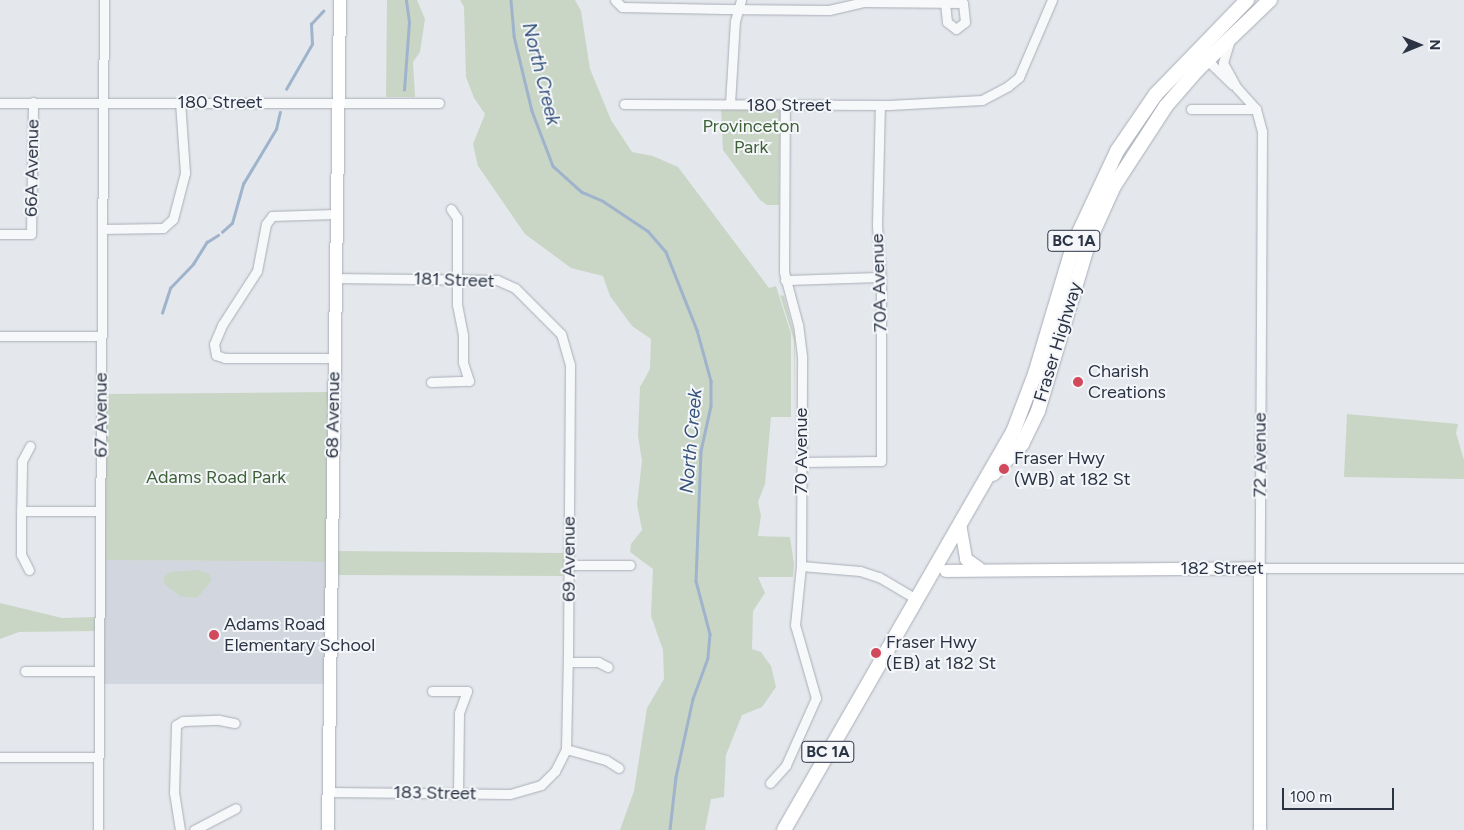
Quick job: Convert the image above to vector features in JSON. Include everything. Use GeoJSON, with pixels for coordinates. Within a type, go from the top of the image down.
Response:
{"type":"FeatureCollection","features":[{"type":"Feature","properties":{"kind":"main road","name":"Fraser Highway"},"geometry":{"type":"LineString","coordinates":[[784,830],[981,488],[1022,410],[1074,243],[1096,191],[1132,126],[1156,94],[1196,49],[1246,0]]}},
{"type":"Feature","properties":{"kind":"main road","name":"Fraser Highway"},"geometry":{"type":"LineString","coordinates":[[981,488],[1022,444],[1038,411],[1089,241],[1114,186],[1166,106],[1207,60],[1270,0]]}},
{"type":"Feature","properties":{"kind":"street","name":"67 Avenue"},"geometry":{"type":"LineString","coordinates":[[98,830],[97,757],[104,0]]}},
{"type":"Feature","properties":{"kind":"street","name":"68 Avenue"},"geometry":{"type":"LineString","coordinates":[[328,830],[334,278],[340,0]]}},
{"type":"Feature","properties":{"kind":"street"},"geometry":{"type":"LineString","coordinates":[[615,0],[622,7],[739,4],[829,10],[844,4],[863,2],[965,2],[965,22],[956,29],[947,22],[945,3]]}},
{"type":"Feature","properties":{"kind":"street","name":"180 Street"},"geometry":{"type":"LineString","coordinates":[[624,104],[953,104],[988,98],[1019,77],[1052,0]]}},
{"type":"Feature","properties":{"kind":"street"},"geometry":{"type":"LineString","coordinates":[[730,104],[739,4]]}},
{"type":"Feature","properties":{"kind":"street","name":"72 Avenue"},"geometry":{"type":"LineString","coordinates":[[1232,37],[1222,63],[1237,88]]}},
{"type":"Feature","properties":{"kind":"street","name":"72 Avenue"},"geometry":{"type":"LineString","coordinates":[[1196,49],[1256,109],[1262,131],[1260,830]]}},
{"type":"Feature","properties":{"kind":"street","name":"180 Street"},"geometry":{"type":"LineString","coordinates":[[0,103],[104,101],[439,103]]}},
{"type":"Feature","properties":{"kind":"street","name":"66A Avenue"},"geometry":{"type":"LineString","coordinates":[[0,234],[31,234],[33,102]]}},
{"type":"Feature","properties":{"kind":"street"},"geometry":{"type":"LineString","coordinates":[[102,230],[168,226],[185,172],[180,102]]}},
{"type":"Feature","properties":{"kind":"street","name":"70 Avenue"},"geometry":{"type":"LineString","coordinates":[[770,783],[786,765],[816,698],[795,625],[801,566],[801,340],[785,280],[785,104]]}},
{"type":"Feature","properties":{"kind":"street","name":"70A Avenue"},"geometry":{"type":"LineString","coordinates":[[801,462],[881,461],[881,276],[877,225],[880,105]]}},
{"type":"Feature","properties":{"kind":"street"},"geometry":{"type":"LineString","coordinates":[[1191,109],[1256,109]]}},
{"type":"Feature","properties":{"kind":"street"},"geometry":{"type":"LineString","coordinates":[[431,382],[469,381],[463,362],[457,278],[457,218],[450,209]]}},
{"type":"Feature","properties":{"kind":"street"},"geometry":{"type":"LineString","coordinates":[[334,358],[216,355],[214,344],[222,324],[257,271],[266,224],[272,216],[280,214],[335,214]]}},
{"type":"Feature","properties":{"kind":"street"},"geometry":{"type":"LineString","coordinates":[[785,280],[881,276]]}},
{"type":"Feature","properties":{"kind":"street","name":"181 Street"},"geometry":{"type":"LineString","coordinates":[[334,278],[488,279],[507,284],[556,327]]}},
{"type":"Feature","properties":{"kind":"street","name":"69 Avenue"},"geometry":{"type":"LineString","coordinates":[[541,785],[555,771],[566,749],[570,365],[567,348],[556,327]]}},
{"type":"Feature","properties":{"kind":"street"},"geometry":{"type":"LineString","coordinates":[[0,336],[101,336]]}},
{"type":"Feature","properties":{"kind":"street"},"geometry":{"type":"LineString","coordinates":[[29,570],[21,554],[21,511],[22,461],[30,446]]}},
{"type":"Feature","properties":{"kind":"street"},"geometry":{"type":"LineString","coordinates":[[21,511],[100,511]]}},
{"type":"Feature","properties":{"kind":"street"},"geometry":{"type":"LineString","coordinates":[[960,524],[966,558],[979,568]]}},
{"type":"Feature","properties":{"kind":"street"},"geometry":{"type":"LineString","coordinates":[[569,565],[630,565]]}},
{"type":"Feature","properties":{"kind":"street"},"geometry":{"type":"LineString","coordinates":[[801,566],[860,571],[879,577],[916,599]]}},
{"type":"Feature","properties":{"kind":"street","name":"182 Street"},"geometry":{"type":"LineString","coordinates":[[946,570],[979,568],[1464,568]]}},
{"type":"Feature","properties":{"kind":"street"},"geometry":{"type":"LineString","coordinates":[[568,662],[598,662],[608,667]]}},
{"type":"Feature","properties":{"kind":"street"},"geometry":{"type":"LineString","coordinates":[[25,671],[98,671]]}},
{"type":"Feature","properties":{"kind":"street"},"geometry":{"type":"LineString","coordinates":[[432,691],[466,691],[459,713],[458,794]]}},
{"type":"Feature","properties":{"kind":"street"},"geometry":{"type":"LineString","coordinates":[[180,830],[174,793],[174,729],[183,721],[235,723]]}},
{"type":"Feature","properties":{"kind":"street"},"geometry":{"type":"LineString","coordinates":[[566,749],[606,760],[619,768]]}},
{"type":"Feature","properties":{"kind":"street"},"geometry":{"type":"LineString","coordinates":[[0,757],[97,757]]}},
{"type":"Feature","properties":{"kind":"street","name":"183 Street"},"geometry":{"type":"LineString","coordinates":[[328,792],[521,793],[541,785]]}},
{"type":"Feature","properties":{"kind":"street"},"geometry":{"type":"LineString","coordinates":[[194,830],[236,808]]}},
{"type":"Feature","properties":{"kind":"shaded area","name":"Adams Road Elementary School"},"geometry":{"type":"Polygon","coordinates":[[[105,560],[327,562],[326,684],[104,684],[105,560]]]}},
{"type":"Feature","properties":{"kind":"green space"},"geometry":{"type":"Polygon","coordinates":[[[387,0],[417,0],[425,19],[420,52],[413,62],[415,97],[386,97],[387,0]]]}},
{"type":"Feature","properties":{"kind":"green space"},"geometry":{"type":"Polygon","coordinates":[[[460,0],[575,0],[581,11],[590,69],[611,120],[632,152],[653,156],[678,167],[769,288],[776,286],[791,334],[791,417],[771,417],[765,484],[758,502],[761,516],[758,536],[790,537],[794,564],[793,577],[758,577],[765,593],[753,611],[752,649],[761,652],[771,666],[776,687],[762,707],[742,715],[726,755],[724,797],[711,799],[705,830],[620,830],[634,791],[647,708],[664,679],[663,650],[651,616],[653,569],[630,552],[631,544],[642,530],[637,504],[642,461],[638,436],[640,387],[650,369],[651,339],[632,326],[610,296],[603,276],[571,268],[525,234],[478,166],[473,144],[485,114],[474,98],[466,77],[464,7],[460,0]]]}},
{"type":"Feature","properties":{"kind":"green space","name":"Provinceton Park"},"geometry":{"type":"Polygon","coordinates":[[[721,108],[775,109],[780,112],[779,205],[767,205],[760,200],[723,150],[721,108]]]}},
{"type":"Feature","properties":{"kind":"green space"},"geometry":{"type":"Polygon","coordinates":[[[780,295],[784,296],[795,337],[795,417],[794,340],[780,295]]]}},
{"type":"Feature","properties":{"kind":"green space","name":"Adams Road Park"},"geometry":{"type":"Polygon","coordinates":[[[328,392],[327,562],[105,560],[106,394],[328,392]]]}},
{"type":"Feature","properties":{"kind":"green space"},"geometry":{"type":"Polygon","coordinates":[[[1347,414],[1458,424],[1456,433],[1464,460],[1464,479],[1344,477],[1347,414]]]}},
{"type":"Feature","properties":{"kind":"green space"},"geometry":{"type":"Polygon","coordinates":[[[337,551],[564,553],[563,576],[337,575],[337,551]]]}},
{"type":"Feature","properties":{"kind":"green space"},"geometry":{"type":"Polygon","coordinates":[[[199,570],[209,574],[212,580],[197,598],[180,596],[164,584],[164,577],[170,572],[199,570]]]}},
{"type":"Feature","properties":{"kind":"green space"},"geometry":{"type":"Polygon","coordinates":[[[0,603],[62,618],[95,617],[95,631],[19,632],[0,639],[0,603]]]}},
{"type":"Feature","properties":{"kind":"waterway"},"geometry":{"type":"LineString","coordinates":[[404,90],[409,22],[406,0]]}},
{"type":"Feature","properties":{"kind":"waterway","name":"North Creek"},"geometry":{"type":"LineString","coordinates":[[511,0],[514,36],[532,111],[553,166],[582,192],[603,201],[648,231],[666,252],[697,330],[711,381],[711,406],[701,451],[696,581],[710,634],[708,658],[693,699],[676,777],[670,830]]}},
{"type":"Feature","properties":{"kind":"waterway"},"geometry":{"type":"LineString","coordinates":[[286,89],[312,44],[311,24],[323,11]]}},
{"type":"Feature","properties":{"kind":"waterway"},"geometry":{"type":"LineString","coordinates":[[222,232],[232,223],[243,184],[276,129],[280,112]]}},
{"type":"Feature","properties":{"kind":"waterway"},"geometry":{"type":"LineString","coordinates":[[162,313],[170,288],[193,264],[207,242],[218,235]]}},
{"type":"Feature","properties":{"kind":"place","name":"Charish Creations"},"geometry":{"type":"Point","coordinates":[1078,382]}},
{"type":"Feature","properties":{"kind":"place","name":"Fraser Hwy (WB) at 182 St"},"geometry":{"type":"Point","coordinates":[1004,469]}},
{"type":"Feature","properties":{"kind":"place","name":"Adams Road Elementary School"},"geometry":{"type":"Point","coordinates":[214,635]}},
{"type":"Feature","properties":{"kind":"place","name":"Fraser Hwy (EB) at 182 St"},"geometry":{"type":"Point","coordinates":[876,653]}}]}
